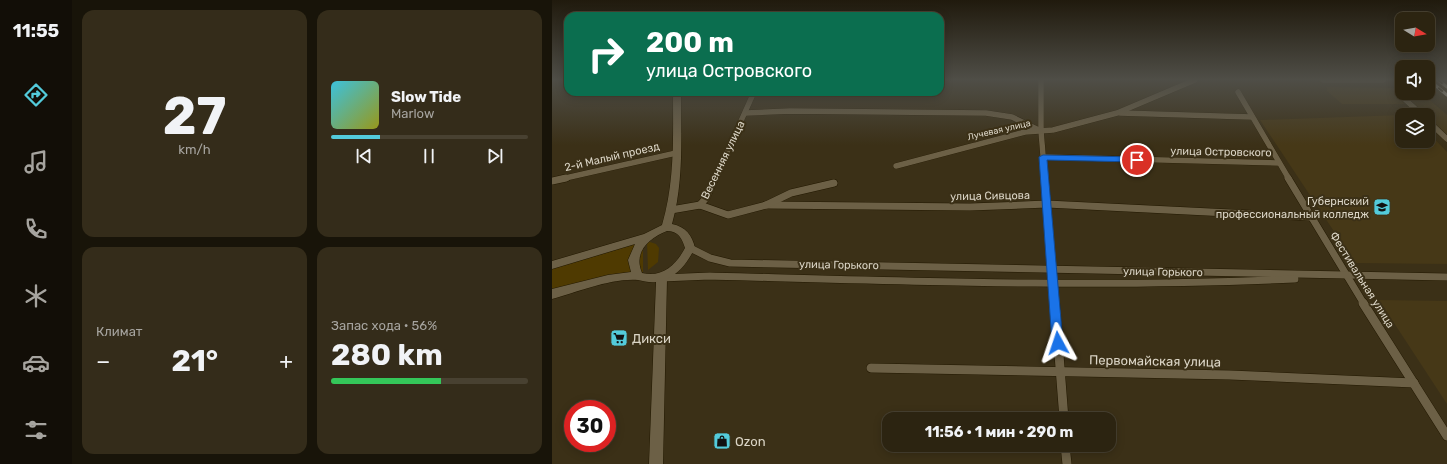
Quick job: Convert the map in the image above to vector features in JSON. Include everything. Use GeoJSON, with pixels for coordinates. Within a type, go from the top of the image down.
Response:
{"type":"FeatureCollection","features":[{"type":"Feature","properties":{"kind":"street"},"geometry":{"type":"LineString","coordinates":[[666,228],[671,210],[676,153],[677,102]]}},
{"type":"Feature","properties":{"kind":"street","name":"Весенняя улица"},"geometry":{"type":"LineString","coordinates":[[700,205],[706,198],[750,102]]}},
{"type":"Feature","properties":{"kind":"street"},"geometry":{"type":"LineString","coordinates":[[1041,102],[1041,131],[1052,284],[1063,412]]}},
{"type":"Feature","properties":{"kind":"street","name":"Лучевая улица"},"geometry":{"type":"LineString","coordinates":[[896,166],[1025,132],[1053,130],[1117,113],[1144,102]]}},
{"type":"Feature","properties":{"kind":"street","name":"Фестивальная улица"},"geometry":{"type":"LineString","coordinates":[[1243,102],[1310,217],[1447,436]]}},
{"type":"Feature","properties":{"kind":"street"},"geometry":{"type":"LineString","coordinates":[[746,113],[790,111],[986,113],[1012,117],[1041,131]]}},
{"type":"Feature","properties":{"kind":"street"},"geometry":{"type":"LineString","coordinates":[[1117,113],[1252,117]]}},
{"type":"Feature","properties":{"kind":"street"},"geometry":{"type":"LineString","coordinates":[[1435,128],[1447,140]]}},
{"type":"Feature","properties":{"kind":"street","name":"2-й Малый проезд"},"geometry":{"type":"LineString","coordinates":[[552,181],[676,153]]}},
{"type":"Feature","properties":{"kind":"street","name":"улица Островского"},"geometry":{"type":"LineString","coordinates":[[1043,157],[1278,163]]}},
{"type":"Feature","properties":{"kind":"street"},"geometry":{"type":"LineString","coordinates":[[671,210],[690,205],[700,205],[728,215],[766,205],[791,193],[834,183]]}},
{"type":"Feature","properties":{"kind":"street","name":"улица Сивцова"},"geometry":{"type":"LineString","coordinates":[[766,205],[970,208],[1047,204],[1310,217]]}},
{"type":"Feature","properties":{"kind":"street"},"geometry":{"type":"LineString","coordinates":[[552,294],[608,279],[638,276],[652,279],[662,278],[682,263],[690,248],[685,233],[676,227],[666,228],[646,238],[636,248],[634,268],[638,276]]}},
{"type":"Feature","properties":{"kind":"street"},"geometry":{"type":"LineString","coordinates":[[552,265],[646,238]]}},
{"type":"Feature","properties":{"kind":"street","name":"улица Горького"},"geometry":{"type":"LineString","coordinates":[[690,248],[710,258],[730,263],[1346,276]]}},
{"type":"Feature","properties":{"kind":"street","name":"улица Горького"},"geometry":{"type":"LineString","coordinates":[[662,278],[710,276],[1052,284],[1221,284],[1346,276]]}},
{"type":"Feature","properties":{"kind":"street"},"geometry":{"type":"LineString","coordinates":[[1346,276],[1447,276]]}},
{"type":"Feature","properties":{"kind":"street"},"geometry":{"type":"LineString","coordinates":[[656,464],[662,278]]}},
{"type":"Feature","properties":{"kind":"street","name":"Первомайская улица"},"geometry":{"type":"LineString","coordinates":[[871,368],[1060,373],[1230,375],[1414,382]]}},
{"type":"Feature","properties":{"kind":"street"},"geometry":{"type":"LineString","coordinates":[[1066,452],[1067,464]]}},
{"type":"Feature","properties":{"kind":"shaded area"},"geometry":{"type":"Polygon","coordinates":[[[1339,102],[1432,102],[1447,115],[1447,141],[1444,141],[1435,131],[1435,108],[1410,108],[1405,104],[1342,104],[1339,102]]]}},
{"type":"Feature","properties":{"kind":"shaded area","name":"Губернский профессиональный колледж"},"geometry":{"type":"Polygon","coordinates":[[[1395,115],[1395,148],[1435,148],[1435,139],[1447,152],[1447,264],[1355,263],[1260,120],[1395,115]]]}},
{"type":"Feature","properties":{"kind":"shaded area"},"geometry":{"type":"Polygon","coordinates":[[[647,241],[656,244],[659,248],[658,262],[648,270],[647,241]]]}},
{"type":"Feature","properties":{"kind":"shaded area"},"geometry":{"type":"Polygon","coordinates":[[[643,242],[643,272],[604,276],[552,291],[552,269],[643,242]]]}},
{"type":"Feature","properties":{"kind":"shaded area"},"geometry":{"type":"Polygon","coordinates":[[[1379,300],[1447,301],[1447,404],[1379,300]]]}},
{"type":"Feature","properties":{"kind":"place","name":"Губернский профессиональный колледж"},"geometry":{"type":"Point","coordinates":[1382,207]}},
{"type":"Feature","properties":{"kind":"place","name":"Дикси"},"geometry":{"type":"Point","coordinates":[619,338]}},
{"type":"Feature","properties":{"kind":"place","name":"Ozon"},"geometry":{"type":"Point","coordinates":[722,441]}},
{"type":"Feature","properties":{"kind":"route"},"geometry":{"type":"LineString","coordinates":[[1058,343],[1043,157],[1137,160]]}}]}
